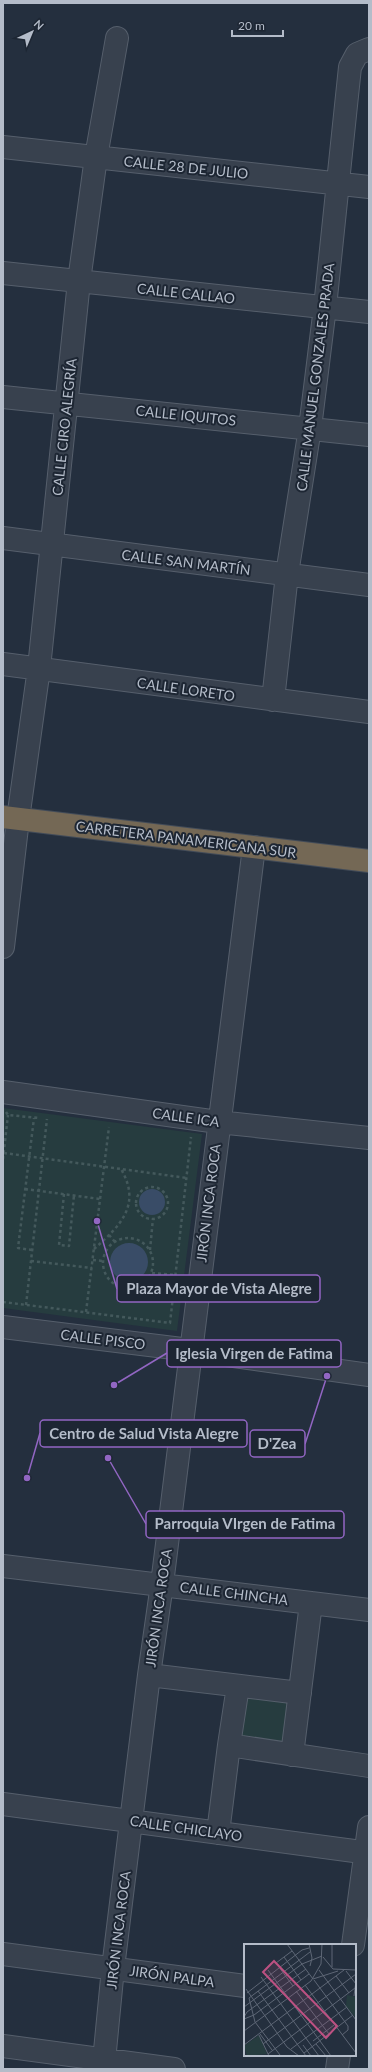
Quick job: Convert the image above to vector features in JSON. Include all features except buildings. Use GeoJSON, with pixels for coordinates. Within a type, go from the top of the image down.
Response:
{"type":"FeatureCollection","features":[{"type":"Feature","properties":{"kind":"highway","name":"CARRETERA PANAMERICANA SUR"},"geometry":{"type":"LineString","coordinates":[[10,818],[369,861]]}},
{"type":"Feature","properties":{"kind":"street","name":"CALLE CIRO ALEGRÍA"},"geometry":{"type":"LineString","coordinates":[[3,947],[10,818],[39,668],[79,282],[96,157],[117,38]]}},
{"type":"Feature","properties":{"kind":"street","name":"CALLE MANUEL GONZALES PRADA"},"geometry":{"type":"LineString","coordinates":[[273,700],[287,574],[310,428],[325,307],[350,67],[363,52]]}},
{"type":"Feature","properties":{"kind":"street","name":"CALLE 28 DE JULIO"},"geometry":{"type":"LineString","coordinates":[[3,147],[369,187]]}},
{"type":"Feature","properties":{"kind":"street","name":"CALLE CALLAO"},"geometry":{"type":"LineString","coordinates":[[3,273],[369,312]]}},
{"type":"Feature","properties":{"kind":"street","name":"CALLE IQUITOS"},"geometry":{"type":"LineString","coordinates":[[3,397],[369,435]]}},
{"type":"Feature","properties":{"kind":"street","name":"CALLE SAN MARTÍN"},"geometry":{"type":"LineString","coordinates":[[3,538],[369,585]]}},
{"type":"Feature","properties":{"kind":"street","name":"CALLE LORETO"},"geometry":{"type":"LineString","coordinates":[[3,664],[369,712]]}},
{"type":"Feature","properties":{"kind":"street","name":"JIRÓN INCA ROCA"},"geometry":{"type":"LineString","coordinates":[[104,2061],[113,1968],[149,1674],[162,1584],[218,1122],[254,847]]}},
{"type":"Feature","properties":{"kind":"street","name":"CALLE ICA"},"geometry":{"type":"LineString","coordinates":[[3,1092],[218,1122],[369,1138]]}},
{"type":"Feature","properties":{"kind":"street","name":"CALLE PISCO"},"geometry":{"type":"LineString","coordinates":[[3,1327],[190,1350],[369,1376]]}},
{"type":"Feature","properties":{"kind":"street","name":"CALLE CHINCHA"},"geometry":{"type":"LineString","coordinates":[[3,1566],[369,1610]]}},
{"type":"Feature","properties":{"kind":"street"},"geometry":{"type":"LineString","coordinates":[[292,1755],[311,1603]]}},
{"type":"Feature","properties":{"kind":"street"},"geometry":{"type":"LineString","coordinates":[[149,1674],[300,1693]]}},
{"type":"Feature","properties":{"kind":"street"},"geometry":{"type":"LineString","coordinates":[[218,1833],[238,1686]]}},
{"type":"Feature","properties":{"kind":"street"},"geometry":{"type":"LineString","coordinates":[[229,1746],[369,1766]]}},
{"type":"Feature","properties":{"kind":"street","name":"CALLE CHICLAYO"},"geometry":{"type":"LineString","coordinates":[[3,1804],[368,1852]]}},
{"type":"Feature","properties":{"kind":"street"},"geometry":{"type":"LineString","coordinates":[[359,1940],[368,1852],[369,1827]]}},
{"type":"Feature","properties":{"kind":"street","name":"JIRÓN PALPA"},"geometry":{"type":"LineString","coordinates":[[3,1954],[244,1986]]}},
{"type":"Feature","properties":{"kind":"street"},"geometry":{"type":"LineString","coordinates":[[3,2046],[104,2061],[174,2069]]}},
{"type":"Feature","properties":{"kind":"street"},"geometry":{"type":"LineString","coordinates":[[337,2069],[338,2056]]}},
{"type":"Feature","properties":{"kind":"path"},"geometry":{"type":"LineString","coordinates":[[3,1159],[8,1115],[55,1120]]}},
{"type":"Feature","properties":{"kind":"path"},"geometry":{"type":"LineString","coordinates":[[32,1250],[18,1248],[34,1118]]}},
{"type":"Feature","properties":{"kind":"path"},"geometry":{"type":"LineString","coordinates":[[26,1305],[48,1119]]}},
{"type":"Feature","properties":{"kind":"path"},"geometry":{"type":"LineString","coordinates":[[101,1126],[116,1128]]}},
{"type":"Feature","properties":{"kind":"path"},"geometry":{"type":"LineString","coordinates":[[86,1312],[109,1127]]}},
{"type":"Feature","properties":{"kind":"path"},"geometry":{"type":"LineString","coordinates":[[3,1302],[170,1323],[192,1137],[184,1136]]}},
{"type":"Feature","properties":{"kind":"path"},"geometry":{"type":"LineString","coordinates":[[4,1153],[187,1178]]}},
{"type":"Feature","properties":{"kind":"path"},"geometry":{"type":"LineString","coordinates":[[94,1249],[110,1235],[124,1217],[129,1197],[129,1187],[120,1168]]}},
{"type":"Feature","properties":{"kind":"path"},"geometry":{"type":"LineString","coordinates":[[147,1187],[160,1188],[167,1198],[166,1210],[162,1216],[153,1218],[144,1217],[139,1213],[136,1207],[137,1197],[142,1190],[147,1187]]}},
{"type":"Feature","properties":{"kind":"path"},"geometry":{"type":"LineString","coordinates":[[25,1189],[100,1199]]}},
{"type":"Feature","properties":{"kind":"path"},"geometry":{"type":"LineString","coordinates":[[64,1194],[59,1244],[69,1246],[74,1195]]}},
{"type":"Feature","properties":{"kind":"path"},"geometry":{"type":"LineString","coordinates":[[129,1197],[137,1197]]}},
{"type":"Feature","properties":{"kind":"path"},"geometry":{"type":"LineString","coordinates":[[150,1250],[153,1218]]}},
{"type":"Feature","properties":{"kind":"path"},"geometry":{"type":"LineString","coordinates":[[110,1235],[115,1242]]}},
{"type":"Feature","properties":{"kind":"path"},"geometry":{"type":"LineString","coordinates":[[122,1239],[138,1240],[150,1250],[153,1257],[152,1272],[142,1285],[134,1288],[119,1287],[107,1276],[103,1261],[109,1247],[115,1242],[122,1239]]}},
{"type":"Feature","properties":{"kind":"path"},"geometry":{"type":"LineString","coordinates":[[92,1260],[103,1261]]}},
{"type":"Feature","properties":{"kind":"path"},"geometry":{"type":"LineString","coordinates":[[31,1261],[92,1268]]}},
{"type":"Feature","properties":{"kind":"path"},"geometry":{"type":"LineString","coordinates":[[152,1272],[175,1275]]}},
{"type":"Feature","properties":{"kind":"green space"},"geometry":{"type":"Polygon","coordinates":[[[3,1108],[202,1134],[177,1331],[3,1308],[3,1108]]]}},
{"type":"Feature","properties":{"kind":"green space"},"geometry":{"type":"Polygon","coordinates":[[[244,1695],[289,1701],[283,1744],[238,1739],[244,1695]]]}},
{"type":"Feature","properties":{"kind":"water"},"geometry":{"type":"Polygon","coordinates":[[[152,1189],[161,1193],[165,1202],[161,1211],[152,1215],[143,1211],[139,1202],[143,1193],[152,1189]]]}},
{"type":"Feature","properties":{"kind":"water"},"geometry":{"type":"Polygon","coordinates":[[[129,1243],[139,1246],[145,1252],[148,1262],[145,1272],[139,1278],[129,1281],[119,1278],[113,1272],[110,1262],[113,1252],[119,1246],[129,1243]]]}},
{"type":"Feature","properties":{"kind":"place","name":"Plaza Mayor de Vista Alegre"},"geometry":{"type":"Point","coordinates":[97,1221]}},
{"type":"Feature","properties":{"kind":"place","name":"D'Zea"},"geometry":{"type":"Point","coordinates":[327,1376]}},
{"type":"Feature","properties":{"kind":"place","name":"Iglesia Virgen de Fatima"},"geometry":{"type":"Point","coordinates":[114,1385]}},
{"type":"Feature","properties":{"kind":"place","name":"Parroquia VIrgen de Fatima"},"geometry":{"type":"Point","coordinates":[108,1458]}},
{"type":"Feature","properties":{"kind":"place","name":"Centro de Salud Vista Alegre"},"geometry":{"type":"Point","coordinates":[27,1478]}}]}
